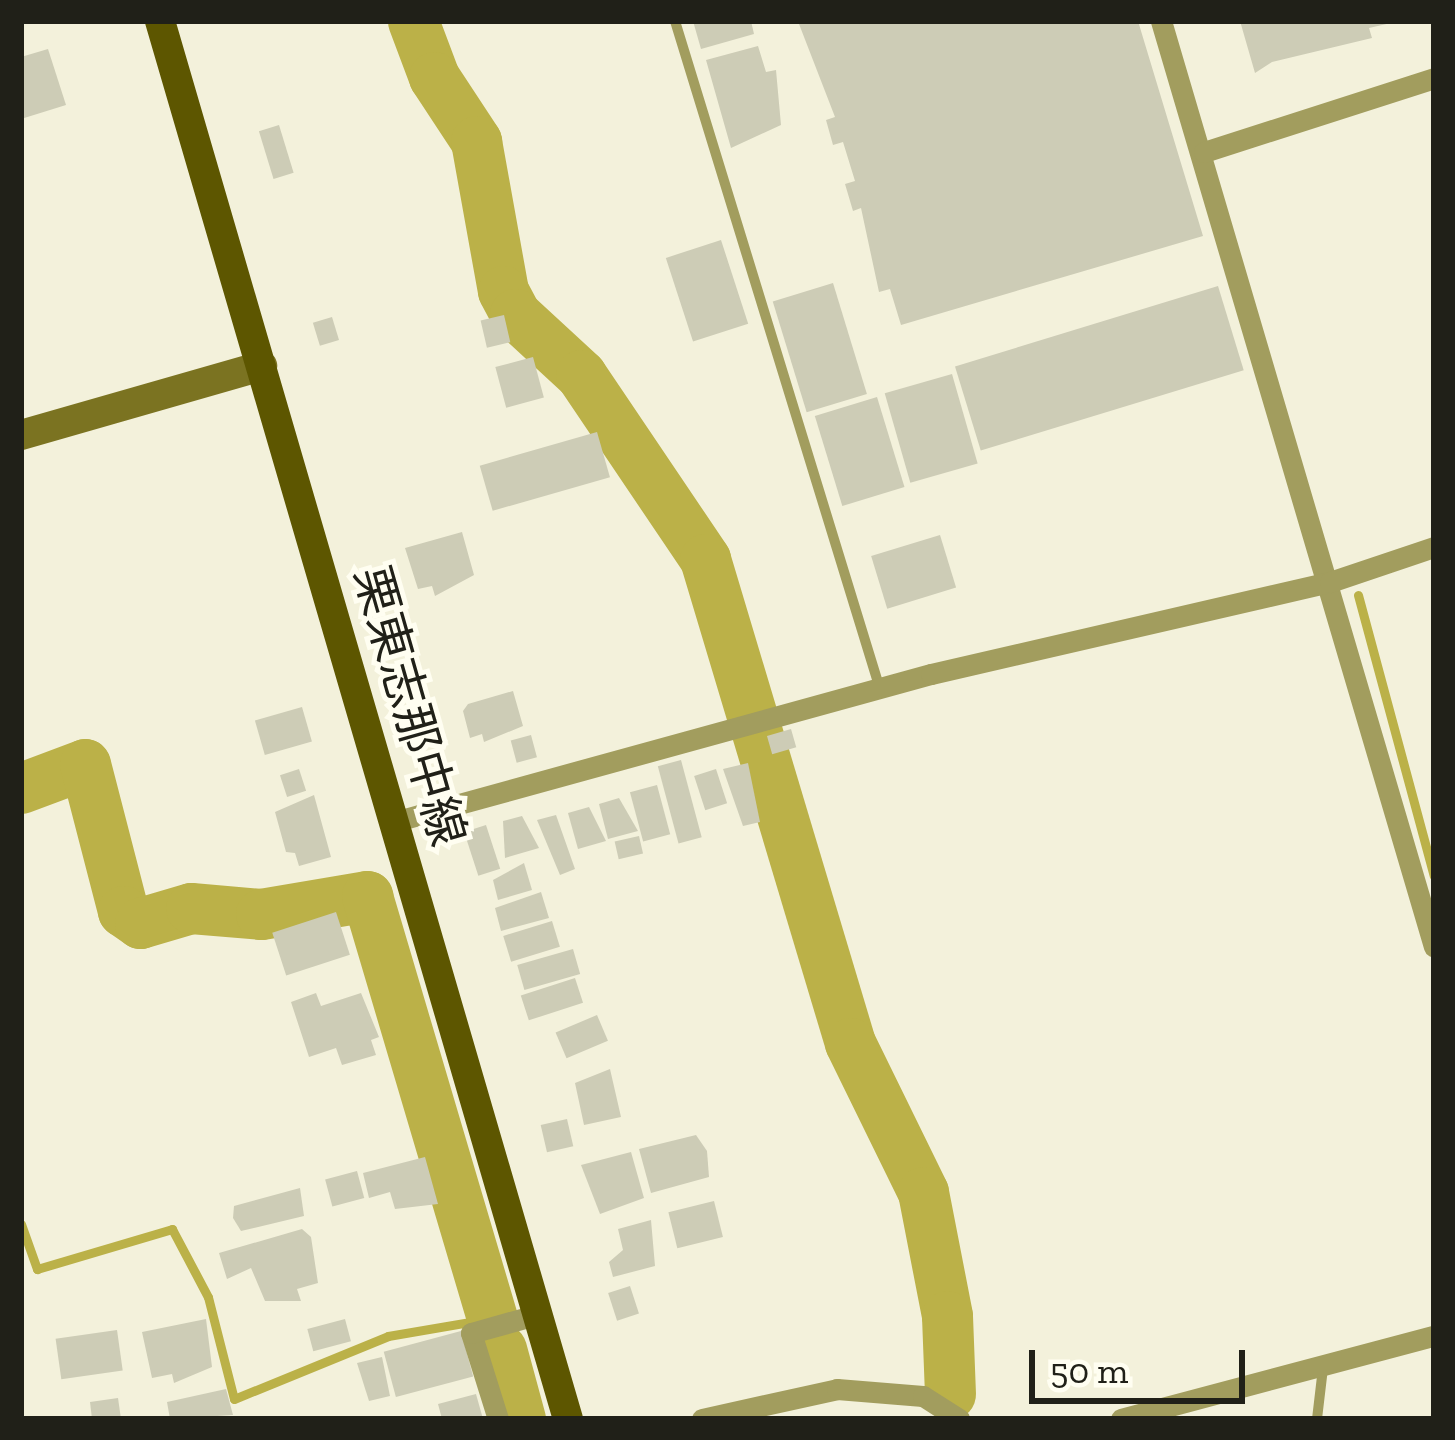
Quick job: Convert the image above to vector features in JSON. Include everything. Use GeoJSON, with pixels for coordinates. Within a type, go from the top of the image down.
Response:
{"type":"FeatureCollection","features":[{"type":"Feature","properties":{"kind":"main road","name":"栗東志那中線"},"geometry":{"type":"LineString","coordinates":[[160,21],[398,821],[568,1419]]}},
{"type":"Feature","properties":{"kind":"street"},"geometry":{"type":"LineString","coordinates":[[1161,21],[1204,152],[1434,947]]}},
{"type":"Feature","properties":{"kind":"street"},"geometry":{"type":"LineString","coordinates":[[1204,152],[1434,78]]}},
{"type":"Feature","properties":{"kind":"street"},"geometry":{"type":"LineString","coordinates":[[21,435],[262,366]]}},
{"type":"Feature","properties":{"kind":"street"},"geometry":{"type":"LineString","coordinates":[[398,821],[880,689],[1330,582],[1434,547]]}},
{"type":"Feature","properties":{"kind":"street"},"geometry":{"type":"LineString","coordinates":[[498,1419],[471,1333],[539,1314]]}},
{"type":"Feature","properties":{"kind":"street"},"geometry":{"type":"LineString","coordinates":[[1121,1419],[1434,1336]]}},
{"type":"Feature","properties":{"kind":"street"},"geometry":{"type":"LineString","coordinates":[[702,1419],[837,1388],[923,1396],[959,1419]]}},
{"type":"Feature","properties":{"kind":"lane"},"geometry":{"type":"LineString","coordinates":[[675,21],[880,689]]}},
{"type":"Feature","properties":{"kind":"lane"},"geometry":{"type":"LineString","coordinates":[[1317,1419],[1323,1368]]}},
{"type":"Feature","properties":{"kind":"building"},"geometry":{"type":"Polygon","coordinates":[[[693,21],[751,21],[754,34],[701,49],[693,21]]]}},
{"type":"Feature","properties":{"kind":"building"},"geometry":{"type":"Polygon","coordinates":[[[1138,21],[1203,236],[901,325],[890,289],[879,292],[861,208],[853,211],[845,184],[855,181],[843,142],[833,145],[826,120],[835,117],[799,24],[1138,21]]]}},
{"type":"Feature","properties":{"kind":"building"},"geometry":{"type":"Polygon","coordinates":[[[1240,21],[1391,23],[1369,28],[1372,38],[1272,62],[1255,73],[1240,21]]]}},
{"type":"Feature","properties":{"kind":"building"},"geometry":{"type":"Polygon","coordinates":[[[758,46],[766,72],[776,70],[781,125],[731,148],[706,60],[758,46]]]}},
{"type":"Feature","properties":{"kind":"building"},"geometry":{"type":"Polygon","coordinates":[[[48,49],[66,105],[21,119],[21,57],[48,49]]]}},
{"type":"Feature","properties":{"kind":"building"},"geometry":{"type":"Polygon","coordinates":[[[279,125],[294,173],[274,179],[259,131],[279,125]]]}},
{"type":"Feature","properties":{"kind":"building"},"geometry":{"type":"Polygon","coordinates":[[[721,240],[748,324],[693,342],[666,258],[721,240]]]}},
{"type":"Feature","properties":{"kind":"building"},"geometry":{"type":"Polygon","coordinates":[[[833,283],[867,394],[807,412],[773,301],[833,283]]]}},
{"type":"Feature","properties":{"kind":"building"},"geometry":{"type":"Polygon","coordinates":[[[1218,286],[1244,370],[981,451],[955,366],[1218,286]]]}},
{"type":"Feature","properties":{"kind":"building"},"geometry":{"type":"Polygon","coordinates":[[[504,315],[510,342],[487,348],[481,320],[504,315]]]}},
{"type":"Feature","properties":{"kind":"building"},"geometry":{"type":"Polygon","coordinates":[[[332,317],[339,340],[320,346],[313,323],[332,317]]]}},
{"type":"Feature","properties":{"kind":"building"},"geometry":{"type":"Polygon","coordinates":[[[533,357],[544,398],[506,408],[495,367],[533,357]]]}},
{"type":"Feature","properties":{"kind":"building"},"geometry":{"type":"Polygon","coordinates":[[[952,374],[978,463],[910,483],[885,393],[952,374]]]}},
{"type":"Feature","properties":{"kind":"building"},"geometry":{"type":"Polygon","coordinates":[[[877,397],[904,487],[842,506],[815,416],[877,397]]]}},
{"type":"Feature","properties":{"kind":"building"},"geometry":{"type":"Polygon","coordinates":[[[597,432],[610,477],[493,511],[480,466],[597,432]]]}},
{"type":"Feature","properties":{"kind":"building"},"geometry":{"type":"Polygon","coordinates":[[[462,532],[474,575],[435,596],[432,586],[418,589],[405,548],[462,532]]]}},
{"type":"Feature","properties":{"kind":"building"},"geometry":{"type":"Polygon","coordinates":[[[940,535],[956,588],[887,609],[871,556],[940,535]]]}},
{"type":"Feature","properties":{"kind":"building"},"geometry":{"type":"Polygon","coordinates":[[[513,691],[523,726],[484,742],[482,734],[470,738],[463,711],[468,704],[513,691]]]}},
{"type":"Feature","properties":{"kind":"building"},"geometry":{"type":"Polygon","coordinates":[[[302,707],[312,742],[265,755],[255,721],[302,707]]]}},
{"type":"Feature","properties":{"kind":"building"},"geometry":{"type":"Polygon","coordinates":[[[791,729],[796,747],[772,754],[767,736],[791,729]]]}},
{"type":"Feature","properties":{"kind":"building"},"geometry":{"type":"Polygon","coordinates":[[[531,735],[537,757],[517,763],[511,740],[531,735]]]}},
{"type":"Feature","properties":{"kind":"building"},"geometry":{"type":"Polygon","coordinates":[[[681,760],[702,837],[679,843],[658,766],[681,760]]]}},
{"type":"Feature","properties":{"kind":"building"},"geometry":{"type":"Polygon","coordinates":[[[748,763],[760,822],[743,826],[723,769],[748,763]]]}},
{"type":"Feature","properties":{"kind":"building"},"geometry":{"type":"Polygon","coordinates":[[[299,769],[306,791],[287,797],[280,775],[299,769]]]}},
{"type":"Feature","properties":{"kind":"building"},"geometry":{"type":"Polygon","coordinates":[[[716,769],[727,803],[705,810],[694,776],[716,769]]]}},
{"type":"Feature","properties":{"kind":"building"},"geometry":{"type":"Polygon","coordinates":[[[657,785],[670,834],[643,842],[630,792],[657,785]]]}},
{"type":"Feature","properties":{"kind":"building"},"geometry":{"type":"Polygon","coordinates":[[[314,795],[331,857],[299,866],[295,853],[286,852],[275,812],[314,795]]]}},
{"type":"Feature","properties":{"kind":"building"},"geometry":{"type":"Polygon","coordinates":[[[619,798],[638,831],[608,839],[599,804],[619,798]]]}},
{"type":"Feature","properties":{"kind":"building"},"geometry":{"type":"Polygon","coordinates":[[[589,807],[606,841],[578,849],[568,813],[589,807]]]}},
{"type":"Feature","properties":{"kind":"building"},"geometry":{"type":"Polygon","coordinates":[[[556,815],[575,869],[560,875],[537,820],[556,815]]]}},
{"type":"Feature","properties":{"kind":"building"},"geometry":{"type":"Polygon","coordinates":[[[522,816],[539,848],[505,858],[503,821],[522,816]]]}},
{"type":"Feature","properties":{"kind":"building"},"geometry":{"type":"Polygon","coordinates":[[[486,825],[500,869],[478,876],[464,832],[486,825]]]}},
{"type":"Feature","properties":{"kind":"building"},"geometry":{"type":"Polygon","coordinates":[[[639,836],[643,854],[619,859],[615,842],[639,836]]]}},
{"type":"Feature","properties":{"kind":"building"},"geometry":{"type":"Polygon","coordinates":[[[524,863],[532,890],[498,900],[493,880],[524,863]]]}},
{"type":"Feature","properties":{"kind":"building"},"geometry":{"type":"Polygon","coordinates":[[[541,892],[549,918],[501,931],[495,908],[541,892]]]}},
{"type":"Feature","properties":{"kind":"building"},"geometry":{"type":"Polygon","coordinates":[[[336,912],[350,955],[286,976],[272,933],[336,912]]]}},
{"type":"Feature","properties":{"kind":"building"},"geometry":{"type":"Polygon","coordinates":[[[552,921],[560,947],[511,962],[503,936],[552,921]]]}},
{"type":"Feature","properties":{"kind":"building"},"geometry":{"type":"Polygon","coordinates":[[[573,949],[580,974],[524,990],[517,965],[573,949]]]}},
{"type":"Feature","properties":{"kind":"building"},"geometry":{"type":"Polygon","coordinates":[[[575,978],[583,1003],[529,1020],[521,996],[575,978]]]}},
{"type":"Feature","properties":{"kind":"building"},"geometry":{"type":"Polygon","coordinates":[[[316,993],[321,1006],[361,993],[379,1037],[371,1040],[376,1055],[342,1065],[336,1048],[309,1057],[291,1002],[316,993]]]}},
{"type":"Feature","properties":{"kind":"building"},"geometry":{"type":"Polygon","coordinates":[[[597,1015],[608,1041],[567,1058],[556,1033],[597,1015]]]}},
{"type":"Feature","properties":{"kind":"building"},"geometry":{"type":"Polygon","coordinates":[[[610,1069],[621,1117],[584,1125],[575,1083],[610,1069]]]}},
{"type":"Feature","properties":{"kind":"building"},"geometry":{"type":"Polygon","coordinates":[[[567,1119],[573,1146],[547,1152],[541,1125],[567,1119]]]}},
{"type":"Feature","properties":{"kind":"building"},"geometry":{"type":"Polygon","coordinates":[[[696,1135],[707,1151],[709,1177],[651,1193],[639,1149],[696,1135]]]}},
{"type":"Feature","properties":{"kind":"building"},"geometry":{"type":"Polygon","coordinates":[[[631,1152],[644,1198],[600,1214],[581,1165],[631,1152]]]}},
{"type":"Feature","properties":{"kind":"building"},"geometry":{"type":"Polygon","coordinates":[[[425,1157],[438,1204],[395,1209],[390,1192],[369,1198],[363,1173],[425,1157]]]}},
{"type":"Feature","properties":{"kind":"building"},"geometry":{"type":"Polygon","coordinates":[[[357,1171],[364,1198],[332,1207],[325,1180],[357,1171]]]}},
{"type":"Feature","properties":{"kind":"building"},"geometry":{"type":"Polygon","coordinates":[[[300,1188],[304,1216],[241,1231],[233,1218],[234,1206],[300,1188]]]}},
{"type":"Feature","properties":{"kind":"building"},"geometry":{"type":"Polygon","coordinates":[[[714,1201],[723,1237],[677,1248],[668,1212],[714,1201]]]}},
{"type":"Feature","properties":{"kind":"building"},"geometry":{"type":"Polygon","coordinates":[[[651,1220],[655,1266],[613,1277],[609,1262],[623,1250],[618,1229],[651,1220]]]}},
{"type":"Feature","properties":{"kind":"building"},"geometry":{"type":"Polygon","coordinates":[[[302,1229],[311,1237],[318,1283],[297,1289],[301,1301],[265,1301],[251,1268],[227,1279],[219,1253],[302,1229]]]}},
{"type":"Feature","properties":{"kind":"building"},"geometry":{"type":"Polygon","coordinates":[[[630,1286],[639,1314],[617,1321],[608,1293],[630,1286]]]}},
{"type":"Feature","properties":{"kind":"building"},"geometry":{"type":"Polygon","coordinates":[[[206,1319],[212,1367],[174,1383],[172,1374],[152,1378],[142,1332],[206,1319]]]}},
{"type":"Feature","properties":{"kind":"building"},"geometry":{"type":"Polygon","coordinates":[[[345,1319],[351,1341],[313,1351],[307,1329],[345,1319]]]}},
{"type":"Feature","properties":{"kind":"building"},"geometry":{"type":"Polygon","coordinates":[[[117,1330],[123,1371],[61,1379],[56,1339],[117,1330]]]}},
{"type":"Feature","properties":{"kind":"building"},"geometry":{"type":"Polygon","coordinates":[[[461,1331],[473,1376],[396,1397],[384,1352],[461,1331]]]}},
{"type":"Feature","properties":{"kind":"building"},"geometry":{"type":"Polygon","coordinates":[[[382,1357],[390,1396],[369,1401],[357,1363],[382,1357]]]}},
{"type":"Feature","properties":{"kind":"building"},"geometry":{"type":"Polygon","coordinates":[[[226,1389],[233,1415],[170,1419],[167,1402],[226,1389]]]}},
{"type":"Feature","properties":{"kind":"building"},"geometry":{"type":"Polygon","coordinates":[[[476,1394],[483,1419],[442,1419],[438,1404],[476,1394]]]}},
{"type":"Feature","properties":{"kind":"building"},"geometry":{"type":"Polygon","coordinates":[[[118,1398],[121,1419],[92,1419],[90,1402],[118,1398]]]}},
{"type":"Feature","properties":{"kind":"waterway"},"geometry":{"type":"LineString","coordinates":[[413,21],[434,77],[476,141],[503,291],[515,314],[581,375],[705,559],[850,1043],[923,1192],[947,1316],[950,1394]]}},
{"type":"Feature","properties":{"kind":"waterway"},"geometry":{"type":"LineString","coordinates":[[1358,595],[1434,876]]}},
{"type":"Feature","properties":{"kind":"waterway"},"geometry":{"type":"LineString","coordinates":[[21,788],[85,764],[123,911],[140,923],[191,908],[261,914],[367,896],[493,1321]]}},
{"type":"Feature","properties":{"kind":"waterway"},"geometry":{"type":"LineString","coordinates":[[21,1224],[37,1269],[172,1229],[208,1297],[234,1399],[388,1336],[487,1319]]}},
{"type":"Feature","properties":{"kind":"waterway"},"geometry":{"type":"LineString","coordinates":[[501,1349],[520,1419]]}}]}
